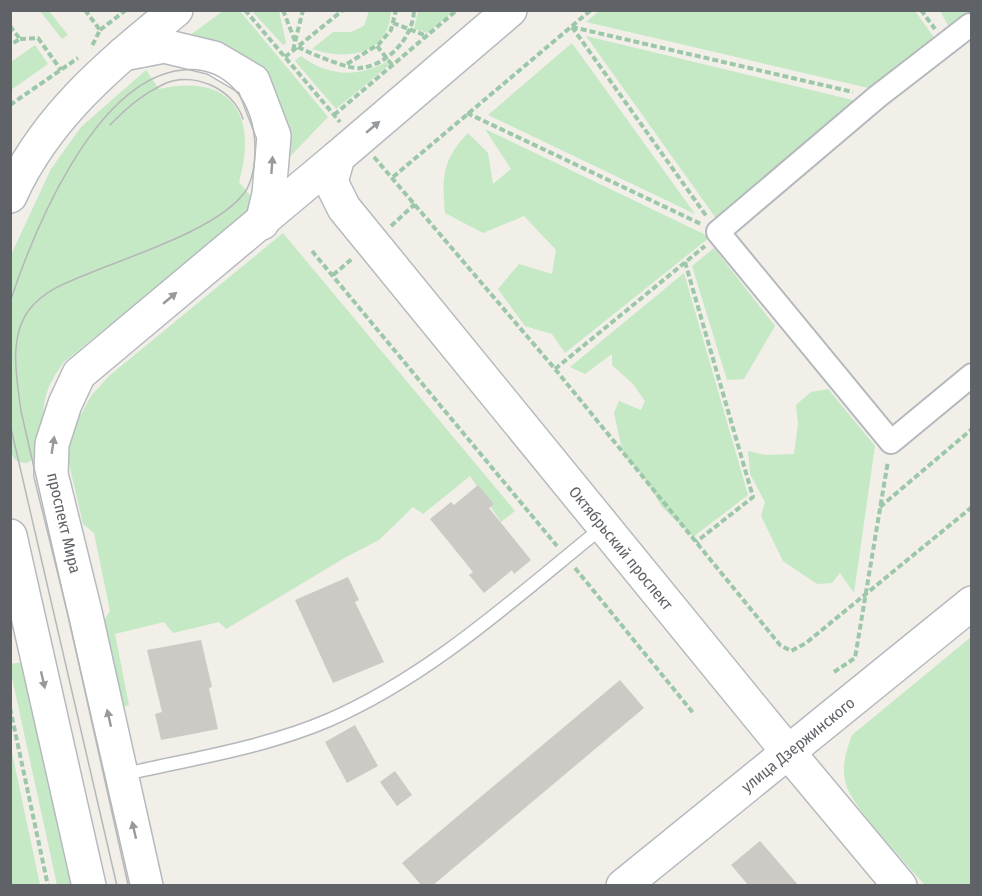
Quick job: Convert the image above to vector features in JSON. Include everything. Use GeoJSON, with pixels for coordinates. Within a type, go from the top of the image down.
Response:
{"type":"FeatureCollection","features":[{"type":"Feature","properties":{"kind":"street"},"geometry":{"type":"LineString","coordinates":[[123,54],[176,10]]}},
{"type":"Feature","properties":{"kind":"street","name":"проспект Мира"},"geometry":{"type":"LineString","coordinates":[[146,885],[51,474],[52,444],[79,374],[262,223],[510,10]]}},
{"type":"Feature","properties":{"kind":"street"},"geometry":{"type":"LineString","coordinates":[[972,27],[970,25],[877,97],[718,233],[891,442],[972,375]]}},
{"type":"Feature","properties":{"kind":"street"},"geometry":{"type":"LineString","coordinates":[[10,196],[23,160],[75,71],[123,54],[164,46],[214,58],[253,81],[274,136],[269,194],[262,223]]}},
{"type":"Feature","properties":{"kind":"street"},"geometry":{"type":"LineString","coordinates":[[344,208],[332,182],[348,148]]}},
{"type":"Feature","properties":{"kind":"street"},"geometry":{"type":"LineString","coordinates":[[301,190],[344,208]]}},
{"type":"Feature","properties":{"kind":"street","name":"Октябрьский проспект"},"geometry":{"type":"LineString","coordinates":[[344,208],[788,752],[900,885]]}},
{"type":"Feature","properties":{"kind":"street"},"geometry":{"type":"LineString","coordinates":[[10,536],[25,624],[89,885]]}},
{"type":"Feature","properties":{"kind":"street","name":"улица Дзержинского"},"geometry":{"type":"LineString","coordinates":[[623,885],[972,603]]}},
{"type":"Feature","properties":{"kind":"lane"},"geometry":{"type":"LineString","coordinates":[[121,775],[264,742],[327,721],[385,692],[435,661],[605,525]]}},
{"type":"Feature","properties":{"kind":"path"},"geometry":{"type":"LineString","coordinates":[[85,10],[99,32]]}},
{"type":"Feature","properties":{"kind":"path"},"geometry":{"type":"LineString","coordinates":[[90,50],[99,32],[126,10]]}},
{"type":"Feature","properties":{"kind":"path"},"geometry":{"type":"LineString","coordinates":[[245,10],[334,115],[348,148],[393,177],[555,369],[780,645],[791,651],[806,643],[972,507]]}},
{"type":"Feature","properties":{"kind":"path"},"geometry":{"type":"LineString","coordinates":[[283,10],[295,42]]}},
{"type":"Feature","properties":{"kind":"path"},"geometry":{"type":"LineString","coordinates":[[292,52],[303,10]]}},
{"type":"Feature","properties":{"kind":"path"},"geometry":{"type":"LineString","coordinates":[[285,57],[343,10]]}},
{"type":"Feature","properties":{"kind":"path"},"geometry":{"type":"LineString","coordinates":[[347,64],[377,46],[391,30],[396,10]]}},
{"type":"Feature","properties":{"kind":"path"},"geometry":{"type":"LineString","coordinates":[[298,47],[314,56],[358,69],[386,57],[402,43],[410,29],[414,10]]}},
{"type":"Feature","properties":{"kind":"path"},"geometry":{"type":"LineString","coordinates":[[334,115],[457,10]]}},
{"type":"Feature","properties":{"kind":"path"},"geometry":{"type":"LineString","coordinates":[[393,177],[591,10]]}},
{"type":"Feature","properties":{"kind":"path"},"geometry":{"type":"LineString","coordinates":[[393,23],[427,36]]}},
{"type":"Feature","properties":{"kind":"path"},"geometry":{"type":"LineString","coordinates":[[10,26],[20,39]]}},
{"type":"Feature","properties":{"kind":"path"},"geometry":{"type":"LineString","coordinates":[[572,27],[877,97]]}},
{"type":"Feature","properties":{"kind":"path"},"geometry":{"type":"LineString","coordinates":[[572,27],[718,233]]}},
{"type":"Feature","properties":{"kind":"path"},"geometry":{"type":"LineString","coordinates":[[10,45],[20,39],[38,38],[75,71],[10,105]]}},
{"type":"Feature","properties":{"kind":"path"},"geometry":{"type":"LineString","coordinates":[[377,46],[392,65]]}},
{"type":"Feature","properties":{"kind":"path"},"geometry":{"type":"LineString","coordinates":[[467,113],[718,233]]}},
{"type":"Feature","properties":{"kind":"path"},"geometry":{"type":"LineString","coordinates":[[555,369],[718,233]]}},
{"type":"Feature","properties":{"kind":"path"},"geometry":{"type":"LineString","coordinates":[[312,251],[694,714]]}},
{"type":"Feature","properties":{"kind":"path"},"geometry":{"type":"LineString","coordinates":[[685,262],[753,497],[696,542]]}},
{"type":"Feature","properties":{"kind":"path"},"geometry":{"type":"LineString","coordinates":[[880,508],[972,429]]}},
{"type":"Feature","properties":{"kind":"path"},"geometry":{"type":"LineString","coordinates":[[834,672],[855,658],[891,442]]}},
{"type":"Feature","properties":{"kind":"path"},"geometry":{"type":"LineString","coordinates":[[10,708],[48,885]]}},
{"type":"Feature","properties":{"kind":"green space"},"geometry":{"type":"Polygon","coordinates":[[[418,10],[453,11],[428,33],[414,29],[418,10]]]}},
{"type":"Feature","properties":{"kind":"green space"},"geometry":{"type":"Polygon","coordinates":[[[600,10],[915,11],[938,43],[877,90],[586,22],[600,10]]]}},
{"type":"Feature","properties":{"kind":"green space"},"geometry":{"type":"Polygon","coordinates":[[[971,10],[952,32],[940,11],[971,10]]]}},
{"type":"Feature","properties":{"kind":"green space"},"geometry":{"type":"Polygon","coordinates":[[[40,11],[49,11],[68,35],[62,39],[40,11]]]}},
{"type":"Feature","properties":{"kind":"green space"},"geometry":{"type":"Polygon","coordinates":[[[223,11],[240,11],[328,117],[283,164],[279,121],[281,107],[274,99],[182,41],[223,11]]]}},
{"type":"Feature","properties":{"kind":"green space"},"geometry":{"type":"Polygon","coordinates":[[[252,11],[279,11],[286,43],[283,45],[252,11]]]}},
{"type":"Feature","properties":{"kind":"green space"},"geometry":{"type":"Polygon","coordinates":[[[369,11],[391,11],[383,37],[374,46],[351,54],[325,53],[312,49],[333,32],[351,32],[364,26],[369,11]]]}},
{"type":"Feature","properties":{"kind":"green space"},"geometry":{"type":"Polygon","coordinates":[[[586,36],[861,102],[718,221],[586,36]]]}},
{"type":"Feature","properties":{"kind":"green space"},"geometry":{"type":"Polygon","coordinates":[[[572,43],[695,214],[488,115],[572,43]]]}},
{"type":"Feature","properties":{"kind":"green space"},"geometry":{"type":"Polygon","coordinates":[[[35,45],[48,64],[11,90],[11,62],[35,45]]]}},
{"type":"Feature","properties":{"kind":"green space"},"geometry":{"type":"Polygon","coordinates":[[[301,56],[321,68],[332,71],[364,71],[386,62],[389,65],[336,109],[295,61],[301,56]]]}},
{"type":"Feature","properties":{"kind":"green space"},"geometry":{"type":"Polygon","coordinates":[[[146,70],[159,89],[184,86],[205,87],[221,94],[234,104],[241,119],[245,137],[239,182],[258,205],[64,362],[52,380],[46,395],[37,452],[27,463],[21,462],[14,459],[11,450],[10,257],[51,169],[81,127],[146,70]]]}},
{"type":"Feature","properties":{"kind":"green space"},"geometry":{"type":"Polygon","coordinates":[[[485,129],[710,237],[565,353],[552,334],[525,326],[498,289],[519,264],[552,274],[556,250],[524,216],[483,233],[445,213],[446,170],[453,152],[468,133],[488,153],[493,184],[511,169],[485,129]]]}},
{"type":"Feature","properties":{"kind":"green space"},"geometry":{"type":"Polygon","coordinates":[[[283,233],[515,511],[501,522],[470,476],[423,514],[413,507],[379,540],[346,557],[226,629],[219,622],[173,633],[164,622],[115,634],[129,705],[119,708],[100,627],[110,611],[94,533],[83,524],[68,459],[72,431],[91,396],[109,376],[283,233]]]}},
{"type":"Feature","properties":{"kind":"green space"},"geometry":{"type":"Polygon","coordinates":[[[714,248],[775,326],[744,379],[727,380],[692,266],[714,248]]]}},
{"type":"Feature","properties":{"kind":"green space"},"geometry":{"type":"Polygon","coordinates":[[[684,273],[748,495],[693,537],[662,507],[643,476],[623,454],[614,413],[619,401],[641,410],[645,401],[633,384],[612,365],[612,354],[585,374],[570,367],[684,273]]]}},
{"type":"Feature","properties":{"kind":"green space"},"geometry":{"type":"Polygon","coordinates":[[[828,389],[875,446],[854,593],[840,573],[832,583],[817,584],[783,561],[761,516],[765,502],[750,474],[748,451],[766,455],[794,454],[798,424],[796,405],[811,392],[828,389]]]}},
{"type":"Feature","properties":{"kind":"green space"},"geometry":{"type":"Polygon","coordinates":[[[971,637],[971,885],[925,885],[869,820],[850,794],[844,771],[845,759],[852,735],[971,637]]]}},
{"type":"Feature","properties":{"kind":"green space"},"geometry":{"type":"Polygon","coordinates":[[[28,661],[78,885],[57,885],[11,673],[10,664],[28,661]]]}},
{"type":"Feature","properties":{"kind":"green space"},"geometry":{"type":"Polygon","coordinates":[[[11,748],[40,885],[11,885],[11,748]]]}},
{"type":"Feature","properties":{"kind":"building"},"geometry":{"type":"Polygon","coordinates":[[[478,485],[494,504],[489,508],[531,560],[514,574],[512,570],[484,593],[469,575],[473,572],[430,519],[451,502],[454,505],[478,485]]]}},
{"type":"Feature","properties":{"kind":"building"},"geometry":{"type":"Polygon","coordinates":[[[348,577],[359,600],[355,602],[384,662],[333,683],[295,600],[348,577]]]}},
{"type":"Feature","properties":{"kind":"building"},"geometry":{"type":"Polygon","coordinates":[[[201,640],[212,687],[209,688],[218,729],[161,740],[155,714],[162,712],[147,650],[201,640]]]}},
{"type":"Feature","properties":{"kind":"building"},"geometry":{"type":"Polygon","coordinates":[[[620,680],[644,708],[432,886],[422,886],[402,863],[620,680]]]}},
{"type":"Feature","properties":{"kind":"building"},"geometry":{"type":"Polygon","coordinates":[[[355,725],[378,766],[347,783],[325,742],[355,725]]]}},
{"type":"Feature","properties":{"kind":"building"},"geometry":{"type":"Polygon","coordinates":[[[395,771],[412,795],[397,806],[380,782],[395,771]]]}},
{"type":"Feature","properties":{"kind":"building"},"geometry":{"type":"Polygon","coordinates":[[[760,841],[799,886],[749,886],[731,865],[760,841]]]}},
{"type":"Feature","properties":{"kind":"tram line"},"geometry":{"type":"LineString","coordinates":[[10,302],[34,238],[70,166],[93,133],[118,104],[145,83],[175,71],[209,72],[234,89],[250,115],[254,131],[254,165],[245,192],[215,218],[174,240],[73,280],[49,292],[35,303],[22,321],[16,346],[16,373],[21,411],[130,886]]}},
{"type":"Feature","properties":{"kind":"tram line"},"geometry":{"type":"LineString","coordinates":[[110,125],[148,93],[162,85],[186,80],[198,81],[221,91],[238,108],[243,119]]}},
{"type":"Feature","properties":{"kind":"tram line"},"geometry":{"type":"LineString","coordinates":[[10,424],[117,886]]}}]}
